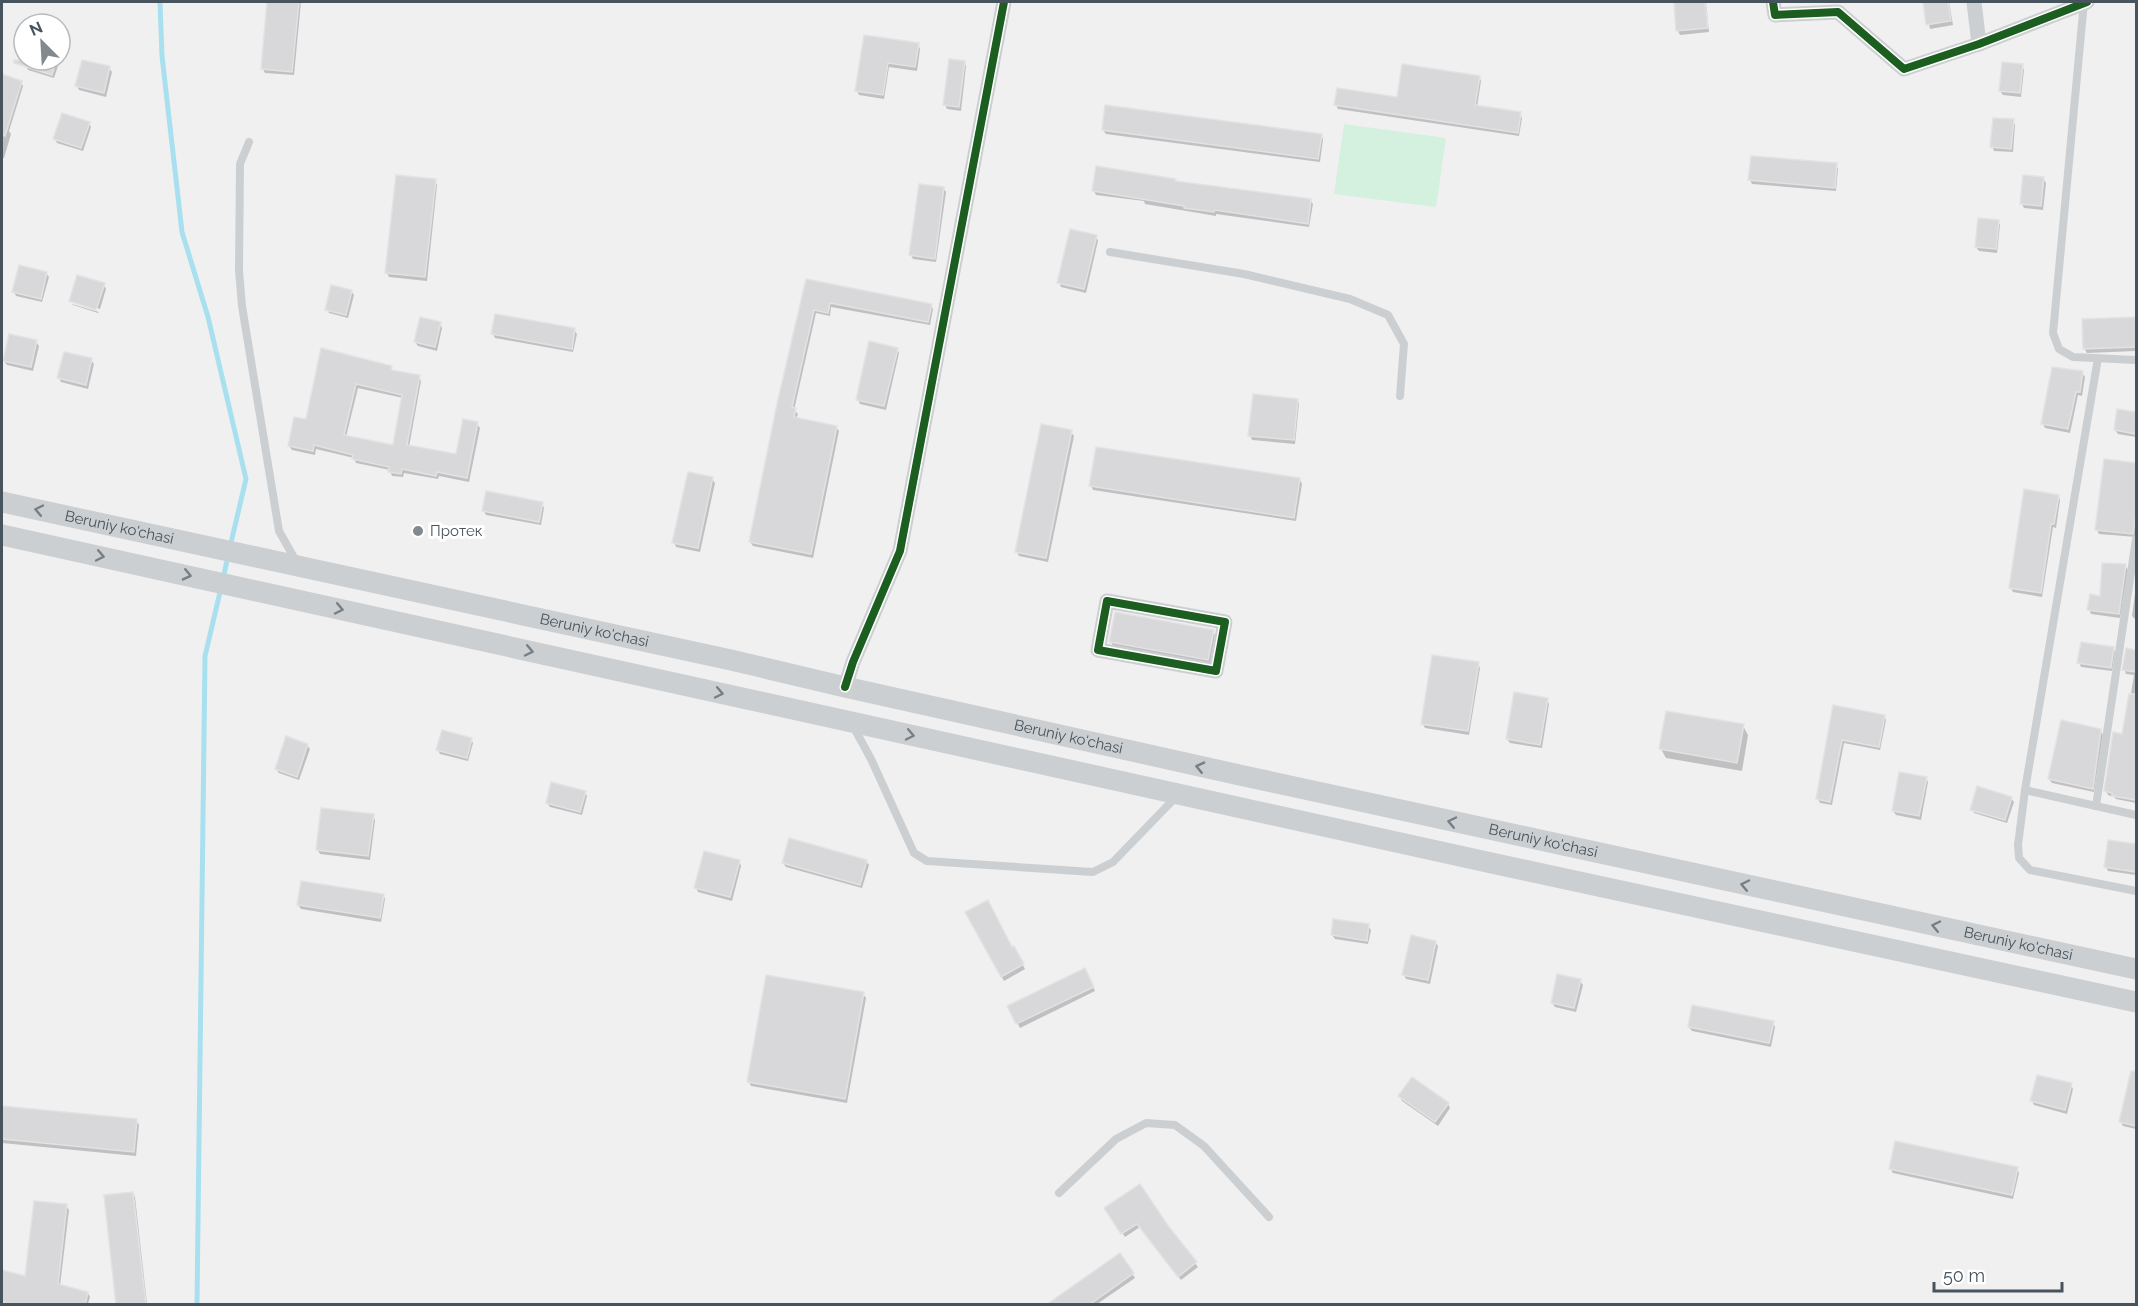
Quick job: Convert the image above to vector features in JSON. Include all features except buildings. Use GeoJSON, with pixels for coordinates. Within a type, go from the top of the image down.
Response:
{"type":"FeatureCollection","features":[{"type":"Feature","properties":{"kind":"main road","name":"Beruniy ko'chasi"},"geometry":{"type":"LineString","coordinates":[[2,502],[731,660],[1244,776],[2136,965]]}},
{"type":"Feature","properties":{"kind":"main road","name":"Beruniy ko'chasi"},"geometry":{"type":"LineString","coordinates":[[2,535],[2136,1002]]}},
{"type":"Feature","properties":{"kind":"main road"},"geometry":{"type":"LineString","coordinates":[[468,638],[475,605]]}},
{"type":"Feature","properties":{"kind":"main road"},"geometry":{"type":"LineString","coordinates":[[1238,807],[1244,776]]}},
{"type":"Feature","properties":{"kind":"street"},"geometry":{"type":"LineString","coordinates":[[845,687],[853,662],[900,551],[1004,2]]}},
{"type":"Feature","properties":{"kind":"street"},"geometry":{"type":"LineString","coordinates":[[1773,2],[1775,15],[1838,12],[1904,69],[1979,44],[2085,2]]}},
{"type":"Feature","properties":{"kind":"street"},"geometry":{"type":"LineString","coordinates":[[1974,2],[1979,44]]}},
{"type":"Feature","properties":{"kind":"street"},"geometry":{"type":"LineString","coordinates":[[1107,601],[1225,622],[1216,671],[1098,650],[1107,601]]}},
{"type":"Feature","properties":{"kind":"lane"},"geometry":{"type":"LineString","coordinates":[[2085,2],[2053,333],[2059,350],[2073,357],[2136,360]]}},
{"type":"Feature","properties":{"kind":"lane"},"geometry":{"type":"LineString","coordinates":[[249,142],[240,164],[239,270],[242,306],[279,531],[292,566]]}},
{"type":"Feature","properties":{"kind":"lane"},"geometry":{"type":"LineString","coordinates":[[1110,252],[1244,274],[1350,299],[1388,315],[1404,344],[1400,396]]}},
{"type":"Feature","properties":{"kind":"lane"},"geometry":{"type":"LineString","coordinates":[[2098,358],[2025,790],[2018,844],[2019,858],[2030,870],[2136,891]]}},
{"type":"Feature","properties":{"kind":"lane"},"geometry":{"type":"LineString","coordinates":[[2096,806],[2136,539]]}},
{"type":"Feature","properties":{"kind":"lane"},"geometry":{"type":"LineString","coordinates":[[851,722],[871,759],[914,853],[927,861],[1093,872],[1113,862],[1179,794]]}},
{"type":"Feature","properties":{"kind":"lane"},"geometry":{"type":"LineString","coordinates":[[2025,790],[2136,816]]}},
{"type":"Feature","properties":{"kind":"lane"},"geometry":{"type":"LineString","coordinates":[[1059,1193],[1116,1139],[1146,1123],[1174,1125],[1204,1146],[1269,1217]]}},
{"type":"Feature","properties":{"kind":"green space"},"geometry":{"type":"Polygon","coordinates":[[[1344,124],[1446,138],[1436,207],[1334,194],[1344,124]]]}},
{"type":"Feature","properties":{"kind":"waterway"},"geometry":{"type":"LineString","coordinates":[[160,2],[162,56],[182,232],[208,317],[246,479],[230,547]]}},
{"type":"Feature","properties":{"kind":"waterway"},"geometry":{"type":"LineString","coordinates":[[223,579],[228,556]]}},
{"type":"Feature","properties":{"kind":"waterway"},"geometry":{"type":"LineString","coordinates":[[197,1304],[205,656],[221,588]]}},
{"type":"Feature","properties":{"kind":"cycle path"},"geometry":{"type":"LineString","coordinates":[[845,687],[853,662],[900,551],[1004,2]]}},
{"type":"Feature","properties":{"kind":"cycle path"},"geometry":{"type":"LineString","coordinates":[[1773,2],[1775,15],[1838,12],[1904,69],[1979,44],[2087,2]]}},
{"type":"Feature","properties":{"kind":"cycle path"},"geometry":{"type":"LineString","coordinates":[[1107,601],[1225,622],[1216,671],[1098,650],[1107,601]]}},
{"type":"Feature","properties":{"kind":"place","name":"Протек"},"geometry":{"type":"Point","coordinates":[418,531]}}]}
